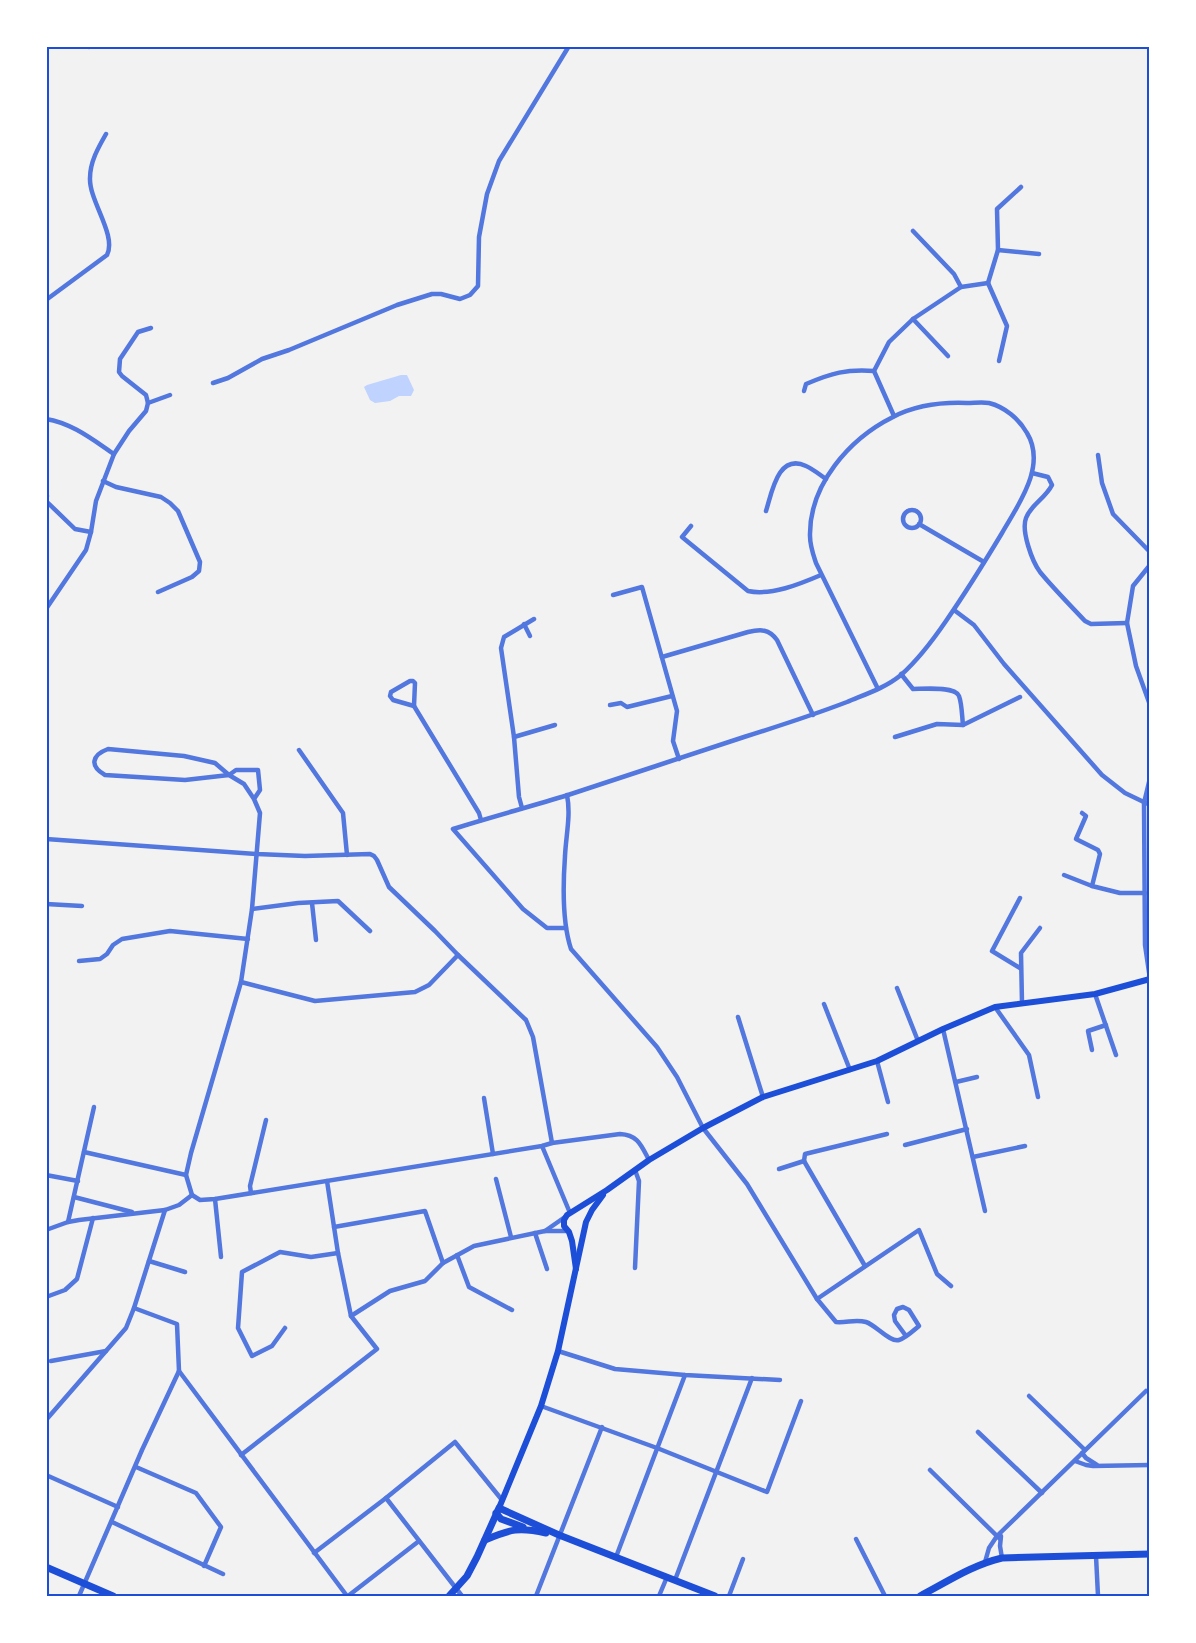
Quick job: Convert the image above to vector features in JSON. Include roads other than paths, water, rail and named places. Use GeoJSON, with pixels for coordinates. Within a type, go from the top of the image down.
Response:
{"type":"FeatureCollection","features":[{"type":"Feature","properties":{"kind":"main road"},"geometry":{"type":"LineString","coordinates":[[576,1269],[572,1241],[564,1226],[569,1214],[666,1149],[763,1097],[877,1061],[995,1007],[1095,994],[1149,979]]}},
{"type":"Feature","properties":{"kind":"main road"},"geometry":{"type":"LineString","coordinates":[[449,1596],[467,1576],[485,1540],[541,1406],[558,1351],[586,1225],[592,1210],[607,1190]]}},
{"type":"Feature","properties":{"kind":"main road"},"geometry":{"type":"LineString","coordinates":[[569,1214],[581,1213],[586,1225]]}},
{"type":"Feature","properties":{"kind":"main road"},"geometry":{"type":"LineString","coordinates":[[568,1232],[578,1234],[586,1225]]}},
{"type":"Feature","properties":{"kind":"main road"},"geometry":{"type":"LineString","coordinates":[[497,1511],[715,1596]]}},
{"type":"Feature","properties":{"kind":"main road"},"geometry":{"type":"LineString","coordinates":[[497,1511],[501,1519],[525,1528],[560,1535]]}},
{"type":"Feature","properties":{"kind":"main road"},"geometry":{"type":"LineString","coordinates":[[485,1540],[505,1532],[525,1528]]}},
{"type":"Feature","properties":{"kind":"main road"},"geometry":{"type":"LineString","coordinates":[[920,1596],[985,1562],[1002,1558],[1149,1554]]}},
{"type":"Feature","properties":{"kind":"main road"},"geometry":{"type":"LineString","coordinates":[[46,1567],[113,1596]]}},
{"type":"Feature","properties":{"kind":"street"},"geometry":{"type":"LineString","coordinates":[[213,383],[228,378],[262,359],[290,350],[397,305],[432,294],[460,299],[470,295],[478,286],[479,237],[487,194],[500,160],[569,46]]}},
{"type":"Feature","properties":{"kind":"street"},"geometry":{"type":"LineString","coordinates":[[46,300],[106,255],[109,250],[107,232],[92,195],[90,176],[97,150],[106,134]]}},
{"type":"Feature","properties":{"kind":"street"},"geometry":{"type":"LineString","coordinates":[[999,362],[1007,326],[987,283],[998,250],[998,209],[1021,187]]}},
{"type":"Feature","properties":{"kind":"street"},"geometry":{"type":"LineString","coordinates":[[913,231],[954,274],[961,287]]}},
{"type":"Feature","properties":{"kind":"street"},"geometry":{"type":"LineString","coordinates":[[998,250],[1039,255]]}},
{"type":"Feature","properties":{"kind":"street"},"geometry":{"type":"LineString","coordinates":[[874,371],[889,342],[913,320],[961,287],[987,283]]}},
{"type":"Feature","properties":{"kind":"street"},"geometry":{"type":"LineString","coordinates":[[913,320],[948,356]]}},
{"type":"Feature","properties":{"kind":"street"},"geometry":{"type":"LineString","coordinates":[[46,609],[86,550],[96,501],[114,454],[146,411],[148,403],[146,395],[122,376],[118,365],[138,332],[151,328]]}},
{"type":"Feature","properties":{"kind":"street"},"geometry":{"type":"LineString","coordinates":[[804,392],[805,382],[831,373],[856,370],[874,371]]}},
{"type":"Feature","properties":{"kind":"street"},"geometry":{"type":"LineString","coordinates":[[874,371],[894,416]]}},
{"type":"Feature","properties":{"kind":"street"},"geometry":{"type":"LineString","coordinates":[[148,403],[170,395]]}},
{"type":"Feature","properties":{"kind":"street"},"geometry":{"type":"LineString","coordinates":[[566,928],[547,928],[523,909],[453,829],[567,795],[813,715],[879,689],[901,675],[925,651],[954,610],[1027,490],[1033,466],[1029,435],[1017,420],[1004,410],[989,404],[946,402],[919,407],[894,416],[869,431],[838,460],[818,495],[810,534],[811,548],[816,563],[879,689]]}},
{"type":"Feature","properties":{"kind":"street"},"geometry":{"type":"LineString","coordinates":[[46,419],[72,427],[114,454]]}},
{"type":"Feature","properties":{"kind":"street"},"geometry":{"type":"LineString","coordinates":[[1098,455],[1102,483],[1113,513],[1149,552]]}},
{"type":"Feature","properties":{"kind":"street"},"geometry":{"type":"LineString","coordinates":[[766,511],[777,476],[782,468],[793,463],[805,465],[826,479]]}},
{"type":"Feature","properties":{"kind":"street"},"geometry":{"type":"LineString","coordinates":[[1032,473],[1048,477],[1052,485],[1048,494],[1032,507],[1025,520],[1025,537],[1038,570],[1085,621],[1091,624],[1127,623]]}},
{"type":"Feature","properties":{"kind":"street"},"geometry":{"type":"LineString","coordinates":[[103,481],[116,487],[161,497],[170,502],[178,511],[200,561],[199,571],[192,577],[158,592]]}},
{"type":"Feature","properties":{"kind":"street"},"geometry":{"type":"LineString","coordinates":[[47,498],[75,529],[91,532]]}},
{"type":"Feature","properties":{"kind":"street"},"geometry":{"type":"LineString","coordinates":[[919,524],[984,562]]}},
{"type":"Feature","properties":{"kind":"street"},"geometry":{"type":"LineString","coordinates":[[691,526],[682,537],[748,591],[769,592],[822,575]]}},
{"type":"Feature","properties":{"kind":"street"},"geometry":{"type":"LineString","coordinates":[[1149,565],[1133,586],[1127,623],[1136,666],[1149,705]]}},
{"type":"Feature","properties":{"kind":"street"},"geometry":{"type":"LineString","coordinates":[[614,595],[642,588],[676,711],[673,741],[679,759]]}},
{"type":"Feature","properties":{"kind":"street"},"geometry":{"type":"LineString","coordinates":[[954,610],[975,625],[1004,664],[1102,775],[1125,793],[1147,804]]}},
{"type":"Feature","properties":{"kind":"street"},"geometry":{"type":"LineString","coordinates":[[522,808],[501,648],[504,638],[534,619]]}},
{"type":"Feature","properties":{"kind":"street"},"geometry":{"type":"LineString","coordinates":[[524,624],[530,636]]}},
{"type":"Feature","properties":{"kind":"street"},"geometry":{"type":"LineString","coordinates":[[662,657],[748,632],[769,631],[777,640],[813,715]]}},
{"type":"Feature","properties":{"kind":"street"},"geometry":{"type":"LineString","coordinates":[[901,675],[914,689],[955,692],[959,696],[963,725]]}},
{"type":"Feature","properties":{"kind":"street"},"geometry":{"type":"LineString","coordinates":[[414,706],[393,700],[390,694],[410,681],[415,683],[414,706],[479,813],[481,820]]}},
{"type":"Feature","properties":{"kind":"street"},"geometry":{"type":"LineString","coordinates":[[610,705],[621,703],[627,707],[672,696]]}},
{"type":"Feature","properties":{"kind":"street"},"geometry":{"type":"LineString","coordinates":[[895,737],[937,724],[963,725],[1020,697]]}},
{"type":"Feature","properties":{"kind":"street"},"geometry":{"type":"LineString","coordinates":[[514,737],[555,725]]}},
{"type":"Feature","properties":{"kind":"street"},"geometry":{"type":"LineString","coordinates":[[254,799],[260,790],[258,770],[236,770],[229,776],[185,780],[105,775],[94,765],[95,758],[99,752],[108,749],[184,756],[215,763],[229,776],[243,784],[254,799],[260,813],[252,909],[241,982],[215,1066],[186,1175],[192,1195],[200,1200],[215,1199],[610,1135],[626,1134],[636,1138],[649,1160]]}},
{"type":"Feature","properties":{"kind":"street"},"geometry":{"type":"LineString","coordinates":[[299,750],[343,813],[347,855]]}},
{"type":"Feature","properties":{"kind":"street"},"geometry":{"type":"LineString","coordinates":[[1149,778],[1145,893],[1145,945],[1149,979]]}},
{"type":"Feature","properties":{"kind":"street"},"geometry":{"type":"LineString","coordinates":[[567,795],[569,807],[565,857],[566,928],[571,949],[657,1047],[677,1077],[702,1128],[747,1184],[817,1299],[836,1322],[856,1320],[868,1322],[891,1340],[899,1340],[906,1336],[920,1326],[909,1310],[903,1307],[897,1309],[894,1315],[895,1321],[906,1336]]}},
{"type":"Feature","properties":{"kind":"street"},"geometry":{"type":"LineString","coordinates":[[1082,813],[1086,816],[1076,839],[1098,850],[1100,854],[1092,886]]}},
{"type":"Feature","properties":{"kind":"street"},"geometry":{"type":"LineString","coordinates":[[46,839],[257,854],[305,856],[370,854],[374,856],[389,887],[526,1020],[533,1037],[552,1143]]}},
{"type":"Feature","properties":{"kind":"street"},"geometry":{"type":"LineString","coordinates":[[1064,875],[1092,886],[1120,893],[1145,893]]}},
{"type":"Feature","properties":{"kind":"street"},"geometry":{"type":"LineString","coordinates":[[1020,898],[993,951],[1020,968]]}},
{"type":"Feature","properties":{"kind":"street"},"geometry":{"type":"LineString","coordinates":[[252,909],[338,901],[370,931]]}},
{"type":"Feature","properties":{"kind":"street"},"geometry":{"type":"LineString","coordinates":[[312,903],[316,940]]}},
{"type":"Feature","properties":{"kind":"street"},"geometry":{"type":"LineString","coordinates":[[46,904],[82,906]]}},
{"type":"Feature","properties":{"kind":"street"},"geometry":{"type":"LineString","coordinates":[[1022,1003],[1021,953],[1040,928]]}},
{"type":"Feature","properties":{"kind":"street"},"geometry":{"type":"LineString","coordinates":[[79,961],[100,959],[122,939],[170,931],[248,939]]}},
{"type":"Feature","properties":{"kind":"street"},"geometry":{"type":"LineString","coordinates":[[241,982],[320,1001],[415,992],[429,985],[458,955]]}},
{"type":"Feature","properties":{"kind":"street"},"geometry":{"type":"LineString","coordinates":[[897,988],[918,1041]]}},
{"type":"Feature","properties":{"kind":"street"},"geometry":{"type":"LineString","coordinates":[[1095,994],[1116,1055]]}},
{"type":"Feature","properties":{"kind":"street"},"geometry":{"type":"LineString","coordinates":[[824,1004],[850,1070]]}},
{"type":"Feature","properties":{"kind":"street"},"geometry":{"type":"LineString","coordinates":[[995,1007],[1029,1055],[1038,1096]]}},
{"type":"Feature","properties":{"kind":"street"},"geometry":{"type":"LineString","coordinates":[[738,1017],[763,1097]]}},
{"type":"Feature","properties":{"kind":"street"},"geometry":{"type":"LineString","coordinates":[[1092,1050],[1088,1031],[1106,1025]]}},
{"type":"Feature","properties":{"kind":"street"},"geometry":{"type":"LineString","coordinates":[[943,1029],[985,1211]]}},
{"type":"Feature","properties":{"kind":"street"},"geometry":{"type":"LineString","coordinates":[[877,1061],[888,1102]]}},
{"type":"Feature","properties":{"kind":"street"},"geometry":{"type":"LineString","coordinates":[[957,1082],[977,1077]]}},
{"type":"Feature","properties":{"kind":"street"},"geometry":{"type":"LineString","coordinates":[[484,1098],[493,1154]]}},
{"type":"Feature","properties":{"kind":"street"},"geometry":{"type":"LineString","coordinates":[[68,1222],[94,1107]]}},
{"type":"Feature","properties":{"kind":"street"},"geometry":{"type":"LineString","coordinates":[[251,1193],[250,1186],[266,1120]]}},
{"type":"Feature","properties":{"kind":"street"},"geometry":{"type":"LineString","coordinates":[[905,1144],[967,1130]]}},
{"type":"Feature","properties":{"kind":"street"},"geometry":{"type":"LineString","coordinates":[[865,1266],[804,1161],[805,1154],[887,1134]]}},
{"type":"Feature","properties":{"kind":"street"},"geometry":{"type":"LineString","coordinates":[[542,1146],[569,1214],[545,1231]]}},
{"type":"Feature","properties":{"kind":"street"},"geometry":{"type":"LineString","coordinates":[[973,1157],[1025,1146]]}},
{"type":"Feature","properties":{"kind":"street"},"geometry":{"type":"LineString","coordinates":[[84,1152],[186,1175]]}},
{"type":"Feature","properties":{"kind":"street"},"geometry":{"type":"LineString","coordinates":[[779,1169],[804,1161]]}},
{"type":"Feature","properties":{"kind":"street"},"geometry":{"type":"LineString","coordinates":[[634,1170],[639,1181],[635,1268]]}},
{"type":"Feature","properties":{"kind":"street"},"geometry":{"type":"LineString","coordinates":[[46,1175],[78,1181]]}},
{"type":"Feature","properties":{"kind":"street"},"geometry":{"type":"LineString","coordinates":[[496,1179],[511,1237]]}},
{"type":"Feature","properties":{"kind":"street"},"geometry":{"type":"LineString","coordinates":[[241,1455],[377,1349],[351,1316],[327,1181]]}},
{"type":"Feature","properties":{"kind":"street"},"geometry":{"type":"LineString","coordinates":[[46,1230],[68,1222],[165,1210],[179,1205],[192,1195]]}},
{"type":"Feature","properties":{"kind":"street"},"geometry":{"type":"LineString","coordinates":[[74,1197],[137,1213]]}},
{"type":"Feature","properties":{"kind":"street"},"geometry":{"type":"LineString","coordinates":[[215,1199],[221,1257]]}},
{"type":"Feature","properties":{"kind":"street"},"geometry":{"type":"LineString","coordinates":[[46,1420],[126,1328],[135,1308],[165,1210]]}},
{"type":"Feature","properties":{"kind":"street"},"geometry":{"type":"LineString","coordinates":[[334,1227],[425,1211],[443,1263]]}},
{"type":"Feature","properties":{"kind":"street"},"geometry":{"type":"LineString","coordinates":[[46,1297],[64,1290],[77,1279],[93,1218]]}},
{"type":"Feature","properties":{"kind":"street"},"geometry":{"type":"LineString","coordinates":[[817,1299],[919,1230],[937,1274],[951,1286]]}},
{"type":"Feature","properties":{"kind":"street"},"geometry":{"type":"LineString","coordinates":[[351,1316],[390,1292],[425,1281],[443,1263],[474,1246],[545,1231],[568,1232]]}},
{"type":"Feature","properties":{"kind":"street"},"geometry":{"type":"LineString","coordinates":[[535,1233],[547,1269]]}},
{"type":"Feature","properties":{"kind":"street"},"geometry":{"type":"LineString","coordinates":[[285,1328],[272,1346],[252,1356],[238,1329],[242,1272],[280,1252],[311,1257],[338,1253]]}},
{"type":"Feature","properties":{"kind":"street"},"geometry":{"type":"LineString","coordinates":[[457,1255],[469,1287],[512,1310]]}},
{"type":"Feature","properties":{"kind":"street"},"geometry":{"type":"LineString","coordinates":[[149,1261],[184,1272]]}},
{"type":"Feature","properties":{"kind":"street"},"geometry":{"type":"LineString","coordinates":[[79,1596],[179,1371],[177,1324],[135,1308]]}},
{"type":"Feature","properties":{"kind":"street"},"geometry":{"type":"LineString","coordinates":[[51,1361],[106,1351]]}},
{"type":"Feature","properties":{"kind":"street"},"geometry":{"type":"LineString","coordinates":[[558,1351],[615,1369],[780,1380]]}},
{"type":"Feature","properties":{"kind":"street"},"geometry":{"type":"LineString","coordinates":[[179,1371],[347,1596],[419,1541]]}},
{"type":"Feature","properties":{"kind":"street"},"geometry":{"type":"LineString","coordinates":[[616,1557],[685,1375]]}},
{"type":"Feature","properties":{"kind":"street"},"geometry":{"type":"LineString","coordinates":[[675,1580],[752,1378]]}},
{"type":"Feature","properties":{"kind":"street"},"geometry":{"type":"LineString","coordinates":[[985,1562],[989,1548],[1005,1528],[1146,1391]]}},
{"type":"Feature","properties":{"kind":"street"},"geometry":{"type":"LineString","coordinates":[[1029,1396],[1084,1451],[1086,1458],[1100,1466]]}},
{"type":"Feature","properties":{"kind":"street"},"geometry":{"type":"LineString","coordinates":[[541,1406],[602,1427],[767,1492],[801,1401]]}},
{"type":"Feature","properties":{"kind":"street"},"geometry":{"type":"LineString","coordinates":[[536,1596],[602,1427]]}},
{"type":"Feature","properties":{"kind":"street"},"geometry":{"type":"LineString","coordinates":[[978,1432],[1042,1493]]}},
{"type":"Feature","properties":{"kind":"street"},"geometry":{"type":"LineString","coordinates":[[314,1553],[455,1442],[502,1500]]}},
{"type":"Feature","properties":{"kind":"street"},"geometry":{"type":"LineString","coordinates":[[1074,1461],[1100,1466],[1149,1465]]}},
{"type":"Feature","properties":{"kind":"street"},"geometry":{"type":"LineString","coordinates":[[136,1467],[196,1493],[221,1527],[204,1566]]}},
{"type":"Feature","properties":{"kind":"street"},"geometry":{"type":"LineString","coordinates":[[930,1470],[998,1537],[1002,1558]]}},
{"type":"Feature","properties":{"kind":"street"},"geometry":{"type":"LineString","coordinates":[[46,1475],[118,1507]]}},
{"type":"Feature","properties":{"kind":"street"},"geometry":{"type":"LineString","coordinates":[[386,1498],[462,1596]]}},
{"type":"Feature","properties":{"kind":"street"},"geometry":{"type":"LineString","coordinates":[[112,1522],[222,1574]]}},
{"type":"Feature","properties":{"kind":"street"},"geometry":{"type":"LineString","coordinates":[[856,1539],[885,1596]]}},
{"type":"Feature","properties":{"kind":"street"},"geometry":{"type":"LineString","coordinates":[[1096,1556],[1098,1596]]}},
{"type":"Feature","properties":{"kind":"street"},"geometry":{"type":"LineString","coordinates":[[729,1596],[743,1559]]}},
{"type":"Feature","properties":{"kind":"street"},"geometry":{"type":"LineString","coordinates":[[659,1596],[667,1577]]}},
{"type":"Feature","properties":{"kind":"water"},"geometry":{"type":"Polygon","coordinates":[[[407,375],[414,390],[411,396],[399,396],[390,401],[375,403],[370,400],[364,387],[407,375]]]}}]}
